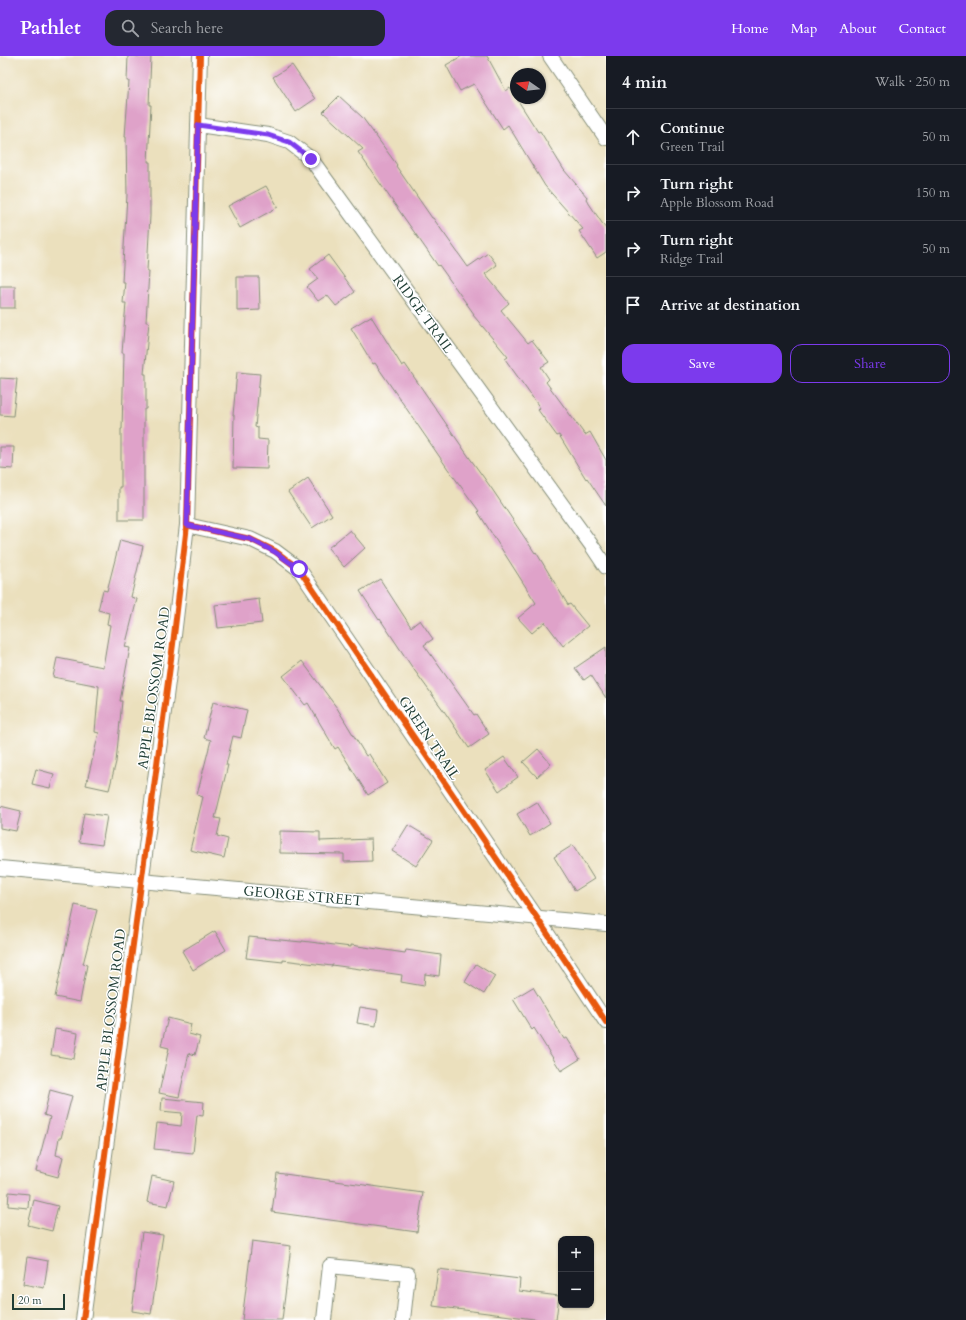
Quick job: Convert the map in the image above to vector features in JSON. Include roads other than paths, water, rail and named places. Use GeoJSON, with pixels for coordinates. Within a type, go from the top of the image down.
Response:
{"type":"FeatureCollection","features":[{"type":"Feature","properties":{"kind":"street","name":"APPLE BLOSSOM ROAD"},"geometry":{"type":"LineString","coordinates":[[83,1320],[140,881],[173,644],[187,525],[200,56]]}},
{"type":"Feature","properties":{"kind":"street"},"geometry":{"type":"LineString","coordinates":[[550,56],[606,138]]}},
{"type":"Feature","properties":{"kind":"street","name":"RIDGE TRAIL"},"geometry":{"type":"LineString","coordinates":[[198,125],[268,135],[289,142],[311,159],[606,567]]}},
{"type":"Feature","properties":{"kind":"street","name":"GREEN TRAIL"},"geometry":{"type":"LineString","coordinates":[[187,525],[250,539],[275,552],[299,569],[537,918],[606,1022]]}},
{"type":"Feature","properties":{"kind":"street","name":"GEORGE STREET"},"geometry":{"type":"LineString","coordinates":[[0,868],[606,924]]}},
{"type":"Feature","properties":{"kind":"street"},"geometry":{"type":"LineString","coordinates":[[324,1320],[330,1266],[408,1274],[403,1320]]}}]}
